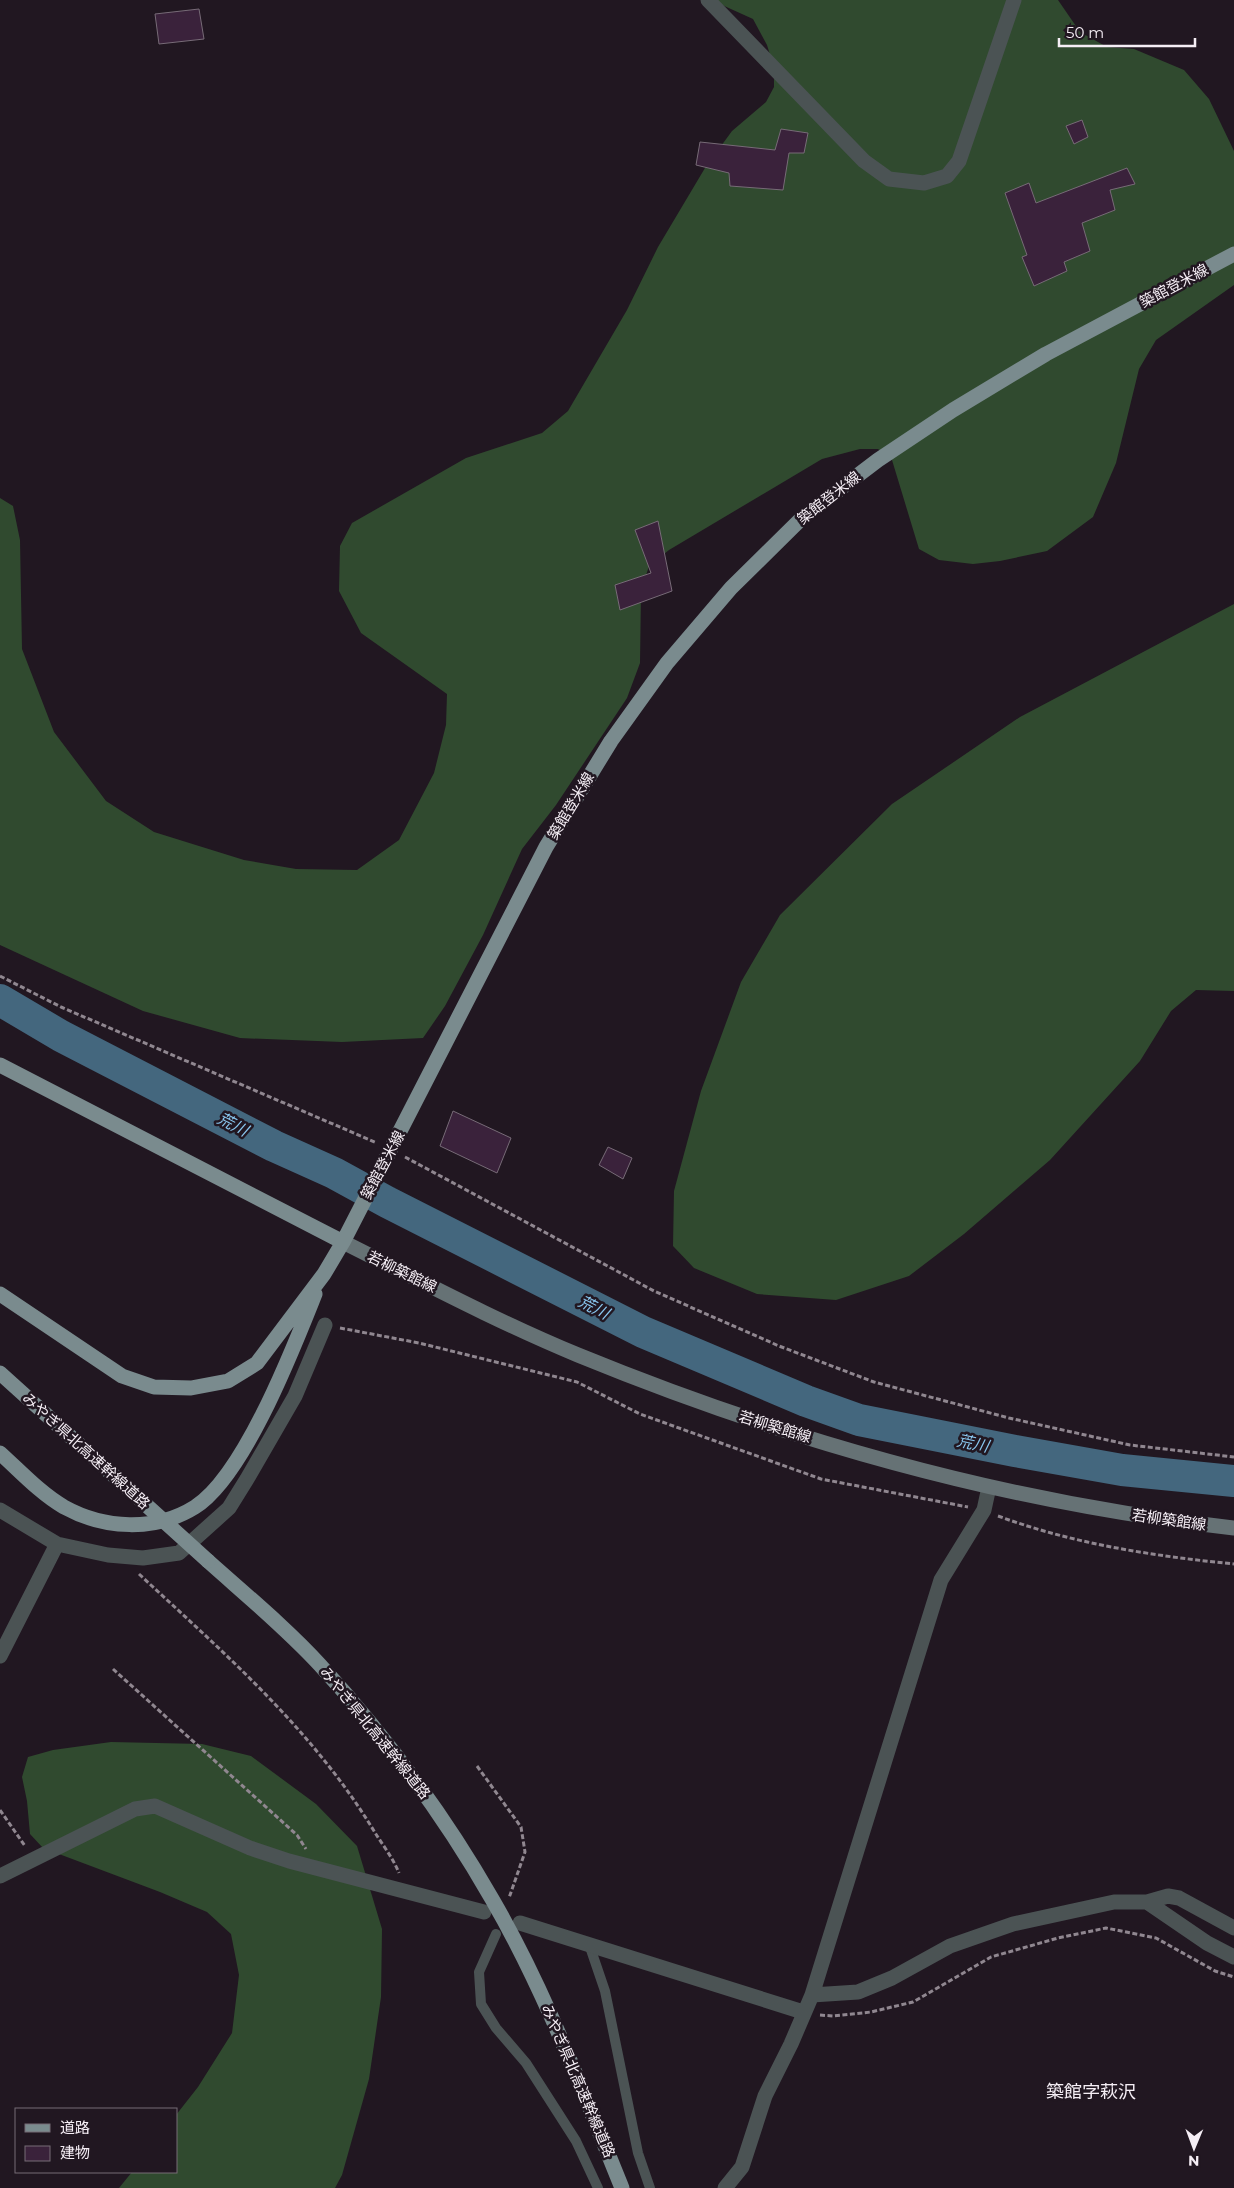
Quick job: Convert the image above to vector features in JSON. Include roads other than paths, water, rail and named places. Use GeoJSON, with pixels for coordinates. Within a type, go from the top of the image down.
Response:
{"type":"FeatureCollection","features":[{"type":"Feature","properties":{"kind":"main road","name":"築館登米線"},"geometry":{"type":"LineString","coordinates":[[324,1274],[354,1221],[551,839],[611,741],[667,663],[731,588],[803,518],[878,460],[953,410],[1046,354],[1234,254]]}},
{"type":"Feature","properties":{"kind":"main road"},"geometry":{"type":"LineString","coordinates":[[0,1065],[343,1242]]}},
{"type":"Feature","properties":{"kind":"main road","name":"若柳築館線"},"geometry":{"type":"LineString","coordinates":[[343,1242],[512,1326],[647,1382],[741,1417],[914,1469],[988,1487],[1084,1507],[1234,1528]]}},
{"type":"Feature","properties":{"kind":"main road"},"geometry":{"type":"LineString","coordinates":[[0,1294],[122,1376],[154,1387],[191,1388],[228,1381],[257,1363],[324,1274]]}},
{"type":"Feature","properties":{"kind":"main road"},"geometry":{"type":"LineString","coordinates":[[0,1453],[63,1506],[92,1520],[116,1524],[143,1525],[175,1517],[196,1506],[218,1485],[236,1461],[279,1382],[324,1274]]}},
{"type":"Feature","properties":{"kind":"main road","name":"みやぎ県北高速幹線道路"},"geometry":{"type":"LineString","coordinates":[[0,1373],[319,1664],[372,1726],[417,1784],[458,1842],[493,1900],[529,1969],[560,2036],[622,2188]]}},
{"type":"Feature","properties":{"kind":"street"},"geometry":{"type":"LineString","coordinates":[[708,0],[864,161],[889,179],[924,183],[947,176],[959,161],[1014,0]]}},
{"type":"Feature","properties":{"kind":"street"},"geometry":{"type":"LineString","coordinates":[[0,1510],[57,1544],[108,1555],[143,1558],[178,1552],[228,1508],[295,1396],[325,1325]]}},
{"type":"Feature","properties":{"kind":"street"},"geometry":{"type":"LineString","coordinates":[[725,2188],[742,2166],[765,2096],[791,2044],[803,2012],[812,1995],[941,1580],[984,1510],[988,1487]]}},
{"type":"Feature","properties":{"kind":"street"},"geometry":{"type":"LineString","coordinates":[[0,1656],[57,1544]]}},
{"type":"Feature","properties":{"kind":"street"},"geometry":{"type":"LineString","coordinates":[[0,1876],[135,1809],[155,1806],[250,1848],[403,1893],[484,1912]]}},
{"type":"Feature","properties":{"kind":"street"},"geometry":{"type":"LineString","coordinates":[[812,1995],[858,1992],[892,1978],[950,1946],[1013,1924],[1114,1902],[1147,1902],[1168,1896],[1179,1898],[1225,1925],[1234,1928]]}},
{"type":"Feature","properties":{"kind":"street"},"geometry":{"type":"LineString","coordinates":[[1147,1902],[1207,1943],[1234,1957]]}},
{"type":"Feature","properties":{"kind":"street"},"geometry":{"type":"LineString","coordinates":[[520,1923],[590,1947],[803,2012]]}},
{"type":"Feature","properties":{"kind":"lane"},"geometry":{"type":"LineString","coordinates":[[496,1934],[479,1972],[481,2004],[496,2028],[526,2063],[576,2142],[598,2188]]}},
{"type":"Feature","properties":{"kind":"lane"},"geometry":{"type":"LineString","coordinates":[[590,1947],[605,1991],[638,2153],[650,2188]]}},
{"type":"Feature","properties":{"kind":"waterway","name":"荒川"},"geometry":{"type":"LineString","coordinates":[[0,1000],[61,1036],[274,1146],[334,1173],[387,1202],[643,1332],[806,1401],[859,1420],[1015,1451],[1122,1470],[1234,1481]]}},
{"type":"Feature","properties":{"kind":"district","name":"築館字萩沢"},"geometry":{"type":"Point","coordinates":[1091,2092]}}]}
